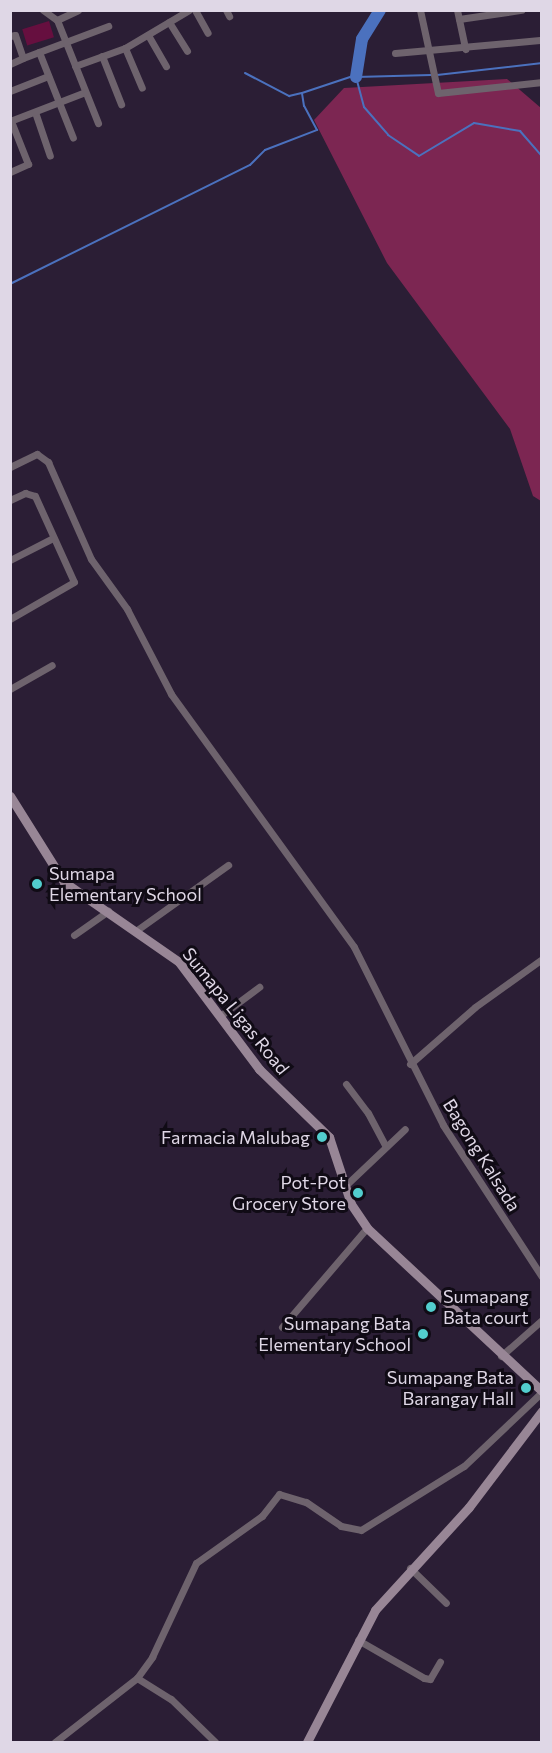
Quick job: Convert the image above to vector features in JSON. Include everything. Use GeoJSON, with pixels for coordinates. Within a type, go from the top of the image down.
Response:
{"type":"FeatureCollection","features":[{"type":"Feature","properties":{"kind":"main road","name":"Sumapa Ligas Road"},"geometry":{"type":"LineString","coordinates":[[10,796],[64,882],[137,930],[179,962],[271,1083],[329,1137],[355,1214],[367,1228],[501,1356],[542,1391]]}},
{"type":"Feature","properties":{"kind":"main road"},"geometry":{"type":"LineString","coordinates":[[307,1743],[375,1610],[410,1568],[469,1508],[542,1411]]}},
{"type":"Feature","properties":{"kind":"street"},"geometry":{"type":"LineString","coordinates":[[43,10],[57,20],[98,123]]}},
{"type":"Feature","properties":{"kind":"street"},"geometry":{"type":"LineString","coordinates":[[57,20],[78,10]]}},
{"type":"Feature","properties":{"kind":"street"},"geometry":{"type":"LineString","coordinates":[[75,66],[126,48],[189,10]]}},
{"type":"Feature","properties":{"kind":"street"},"geometry":{"type":"LineString","coordinates":[[195,10],[208,33]]}},
{"type":"Feature","properties":{"kind":"street"},"geometry":{"type":"LineString","coordinates":[[420,10],[439,93],[542,82]]}},
{"type":"Feature","properties":{"kind":"street"},"geometry":{"type":"LineString","coordinates":[[457,10],[465,49]]}},
{"type":"Feature","properties":{"kind":"street"},"geometry":{"type":"LineString","coordinates":[[459,20],[488,13],[521,10]]}},
{"type":"Feature","properties":{"kind":"street"},"geometry":{"type":"LineString","coordinates":[[169,22],[187,51]]}},
{"type":"Feature","properties":{"kind":"street"},"geometry":{"type":"LineString","coordinates":[[10,64],[108,26]]}},
{"type":"Feature","properties":{"kind":"street"},"geometry":{"type":"LineString","coordinates":[[10,36],[15,35],[23,58]]}},
{"type":"Feature","properties":{"kind":"street"},"geometry":{"type":"LineString","coordinates":[[148,35],[166,66]]}},
{"type":"Feature","properties":{"kind":"street"},"geometry":{"type":"LineString","coordinates":[[396,53],[465,49],[542,40]]}},
{"type":"Feature","properties":{"kind":"street"},"geometry":{"type":"LineString","coordinates":[[126,48],[142,88]]}},
{"type":"Feature","properties":{"kind":"street"},"geometry":{"type":"LineString","coordinates":[[39,52],[73,138]]}},
{"type":"Feature","properties":{"kind":"street"},"geometry":{"type":"LineString","coordinates":[[102,56],[121,104]]}},
{"type":"Feature","properties":{"kind":"street"},"geometry":{"type":"LineString","coordinates":[[10,91],[48,76]]}},
{"type":"Feature","properties":{"kind":"street"},"geometry":{"type":"LineString","coordinates":[[10,172],[28,164],[11,121],[85,92]]}},
{"type":"Feature","properties":{"kind":"street"},"geometry":{"type":"LineString","coordinates":[[35,112],[50,156]]}},
{"type":"Feature","properties":{"kind":"street","name":"Bagong Kalsada"},"geometry":{"type":"LineString","coordinates":[[10,467],[37,454],[43,456],[92,559],[127,609],[171,694],[354,947],[401,1046],[443,1125],[542,1277]]}},
{"type":"Feature","properties":{"kind":"street"},"geometry":{"type":"LineString","coordinates":[[10,500],[25,492],[35,496],[74,582],[10,619]]}},
{"type":"Feature","properties":{"kind":"street"},"geometry":{"type":"LineString","coordinates":[[10,560],[53,538]]}},
{"type":"Feature","properties":{"kind":"street"},"geometry":{"type":"LineString","coordinates":[[10,689],[52,665]]}},
{"type":"Feature","properties":{"kind":"street"},"geometry":{"type":"LineString","coordinates":[[137,930],[228,865]]}},
{"type":"Feature","properties":{"kind":"street"},"geometry":{"type":"LineString","coordinates":[[74,934],[108,911]]}},
{"type":"Feature","properties":{"kind":"street"},"geometry":{"type":"LineString","coordinates":[[410,1064],[475,1007],[542,959]]}},
{"type":"Feature","properties":{"kind":"street"},"geometry":{"type":"LineString","coordinates":[[220,1016],[259,987]]}},
{"type":"Feature","properties":{"kind":"street"},"geometry":{"type":"LineString","coordinates":[[346,1084],[368,1113],[386,1147]]}},
{"type":"Feature","properties":{"kind":"street"},"geometry":{"type":"LineString","coordinates":[[346,1185],[405,1129]]}},
{"type":"Feature","properties":{"kind":"street"},"geometry":{"type":"LineString","coordinates":[[282,1327],[367,1228]]}},
{"type":"Feature","properties":{"kind":"street"},"geometry":{"type":"LineString","coordinates":[[501,1356],[542,1320]]}},
{"type":"Feature","properties":{"kind":"street"},"geometry":{"type":"LineString","coordinates":[[55,1743],[137,1678],[152,1657],[196,1563],[262,1516],[279,1494],[306,1502],[341,1526],[361,1530],[464,1466],[542,1391]]}},
{"type":"Feature","properties":{"kind":"street"},"geometry":{"type":"LineString","coordinates":[[410,1568],[446,1603]]}},
{"type":"Feature","properties":{"kind":"street"},"geometry":{"type":"LineString","coordinates":[[358,1640],[424,1678],[430,1679],[440,1662]]}},
{"type":"Feature","properties":{"kind":"street"},"geometry":{"type":"LineString","coordinates":[[137,1678],[171,1699],[210,1734],[215,1743]]}},
{"type":"Feature","properties":{"kind":"shaded area"},"geometry":{"type":"Polygon","coordinates":[[[49,21],[54,37],[27,45],[22,29],[49,21]]]}},
{"type":"Feature","properties":{"kind":"shaded area"},"geometry":{"type":"Polygon","coordinates":[[[507,79],[541,108],[541,501],[533,496],[510,429],[387,263],[314,120],[344,88],[507,79]]]}},
{"type":"Feature","properties":{"kind":"waterway"},"geometry":{"type":"LineString","coordinates":[[356,77],[362,39],[380,10]]}},
{"type":"Feature","properties":{"kind":"waterway"},"geometry":{"type":"LineString","coordinates":[[437,75],[542,63]]}},
{"type":"Feature","properties":{"kind":"waterway"},"geometry":{"type":"LineString","coordinates":[[245,73],[289,96],[302,93]]}},
{"type":"Feature","properties":{"kind":"waterway"},"geometry":{"type":"LineString","coordinates":[[10,284],[250,165],[265,150],[317,130],[304,106],[302,93],[356,75]]}},
{"type":"Feature","properties":{"kind":"waterway"},"geometry":{"type":"LineString","coordinates":[[431,75],[356,77],[364,107],[388,135],[419,156],[474,123],[520,131],[542,156]]}},
{"type":"Feature","properties":{"kind":"place","name":"Sumapa Elementary School"},"geometry":{"type":"Point","coordinates":[37,884]}},
{"type":"Feature","properties":{"kind":"place","name":"Farmacia Malubag"},"geometry":{"type":"Point","coordinates":[322,1137]}},
{"type":"Feature","properties":{"kind":"place","name":"Pot-Pot Grocery Store"},"geometry":{"type":"Point","coordinates":[358,1193]}},
{"type":"Feature","properties":{"kind":"place","name":"Sumapang Bata court"},"geometry":{"type":"Point","coordinates":[431,1307]}},
{"type":"Feature","properties":{"kind":"place","name":"Sumapang Bata Elementary School"},"geometry":{"type":"Point","coordinates":[423,1334]}},
{"type":"Feature","properties":{"kind":"place","name":"Sumapang Bata Barangay Hall"},"geometry":{"type":"Point","coordinates":[526,1388]}}]}
